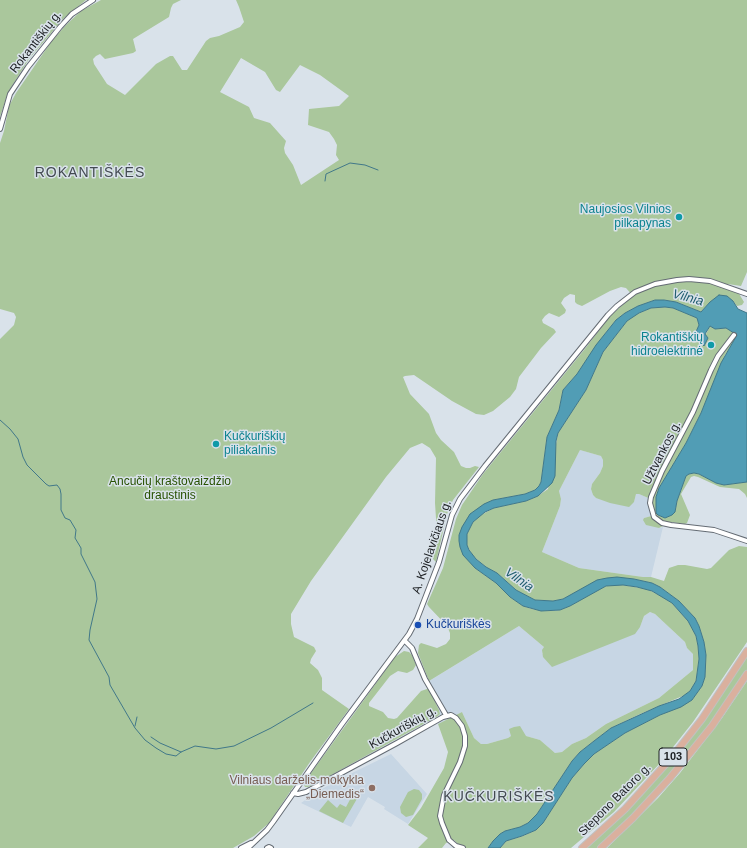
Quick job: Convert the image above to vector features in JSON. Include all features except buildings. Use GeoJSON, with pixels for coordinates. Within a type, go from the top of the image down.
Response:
{"type":"FeatureCollection","features":[{"type":"Feature","properties":{"kind":"main road","name":"Stepono Batoro g."},"geometry":{"type":"LineString","coordinates":[[582,848],[629,804],[673,756],[702,719],[747,652]]}},
{"type":"Feature","properties":{"kind":"main road","name":"Stepono Batoro g."},"geometry":{"type":"LineString","coordinates":[[601,848],[637,814],[670,778],[712,726],[747,674]]}},
{"type":"Feature","properties":{"kind":"street","name":"Rokantiškių g."},"geometry":{"type":"LineString","coordinates":[[0,129],[10,94],[28,67],[60,26],[72,14],[93,0]]}},
{"type":"Feature","properties":{"kind":"street","name":"A. Kojelavičiaus g."},"geometry":{"type":"LineString","coordinates":[[248,848],[273,822],[354,707],[405,641],[417,619],[439,562],[452,515],[460,498],[617,306],[635,292],[645,287],[677,280],[689,279],[710,281],[747,294]]}},
{"type":"Feature","properties":{"kind":"street","name":"Užtvankos g."},"geometry":{"type":"LineString","coordinates":[[734,334],[718,356],[711,370],[693,412],[662,471],[651,496],[650,503],[654,517],[662,523],[714,530],[747,540]]}},
{"type":"Feature","properties":{"kind":"street"},"geometry":{"type":"LineString","coordinates":[[405,641],[412,648],[425,679],[446,715]]}},
{"type":"Feature","properties":{"kind":"street","name":"Kučkuriškių g."},"geometry":{"type":"LineString","coordinates":[[293,793],[298,794],[306,792],[446,715],[451,715],[456,718],[462,726],[465,736],[465,746],[460,762],[444,795],[440,816],[449,840],[456,846],[463,848]]}},
{"type":"Feature","properties":{"kind":"street","name":"A. Kojelavičiaus g."},"geometry":{"type":"LineString","coordinates":[[242,848],[256,840]]}},
{"type":"Feature","properties":{"kind":"street"},"geometry":{"type":"LineString","coordinates":[[267,848],[271,848]]}},
{"type":"Feature","properties":{"kind":"shaded area"},"geometry":{"type":"Polygon","coordinates":[[[580,450],[601,456],[603,460],[603,466],[592,484],[591,489],[596,498],[634,502],[636,494],[639,494],[653,500],[655,515],[644,518],[659,528],[663,527],[651,577],[579,568],[542,552],[560,506],[561,499],[559,491],[580,450]]]}},
{"type":"Feature","properties":{"kind":"shaded area"},"geometry":{"type":"Polygon","coordinates":[[[650,612],[655,614],[685,642],[687,648],[693,654],[693,670],[659,698],[606,724],[586,738],[572,744],[562,752],[555,753],[540,740],[526,736],[511,736],[487,744],[481,744],[474,738],[462,712],[438,724],[439,710],[426,683],[519,626],[544,647],[542,654],[640,627],[644,616],[650,612]]]}},
{"type":"Feature","properties":{"kind":"shaded area","name":"Vilniaus darželis-mokykla „Diemedis“"},"geometry":{"type":"Polygon","coordinates":[[[391,754],[427,794],[408,824],[384,809],[385,807],[368,797],[351,827],[301,803],[342,777],[391,754]]]}},
{"type":"Feature","properties":{"kind":"green space"},"geometry":{"type":"Polygon","coordinates":[[[0,0],[86,0],[63,19],[29,59],[8,92],[0,117],[0,0]]]}},
{"type":"Feature","properties":{"kind":"green space","name":"Ancučių kraštovaizdžio draustinis"},"geometry":{"type":"Polygon","coordinates":[[[101,0],[181,0],[173,4],[169,17],[133,39],[136,51],[105,59],[100,54],[93,59],[94,64],[107,84],[125,95],[156,64],[170,56],[173,56],[182,70],[187,70],[206,41],[210,38],[219,36],[240,27],[244,22],[236,0],[747,0],[747,272],[741,286],[728,284],[727,288],[738,292],[744,302],[742,305],[737,306],[733,301],[710,302],[701,312],[676,302],[655,300],[638,306],[616,320],[577,374],[563,390],[559,410],[547,437],[541,482],[539,486],[535,490],[525,494],[493,500],[459,535],[475,568],[496,583],[510,597],[523,606],[532,609],[552,611],[560,610],[570,606],[601,588],[610,585],[623,585],[647,589],[665,598],[672,603],[688,621],[696,636],[699,659],[696,681],[690,691],[685,695],[611,728],[580,752],[572,761],[537,814],[528,823],[500,834],[488,848],[462,848],[454,840],[446,843],[442,848],[418,848],[428,838],[408,825],[421,808],[444,768],[448,752],[438,724],[462,712],[474,738],[481,744],[487,744],[508,738],[511,736],[509,729],[520,726],[526,736],[540,740],[555,753],[562,752],[572,744],[586,738],[606,724],[659,698],[693,670],[693,654],[687,648],[685,642],[655,614],[650,612],[644,616],[640,627],[635,634],[552,667],[543,657],[542,650],[544,647],[519,626],[429,681],[418,653],[419,645],[421,643],[437,648],[446,644],[450,639],[450,633],[447,626],[427,604],[443,568],[456,519],[462,505],[483,474],[611,315],[633,296],[626,288],[621,287],[610,291],[582,306],[575,302],[575,295],[570,294],[564,298],[561,303],[566,310],[565,313],[559,317],[549,313],[542,320],[543,323],[554,329],[556,332],[541,348],[519,377],[516,389],[510,397],[493,411],[484,415],[476,414],[452,401],[414,375],[403,377],[410,394],[429,414],[436,433],[454,452],[461,466],[466,468],[475,466],[479,467],[453,500],[447,514],[436,562],[433,559],[437,534],[435,503],[436,458],[430,448],[422,443],[410,448],[386,477],[311,581],[291,614],[291,624],[294,637],[314,647],[316,651],[310,663],[318,670],[322,678],[322,690],[349,709],[310,762],[269,823],[254,836],[233,848],[0,848],[0,339],[14,325],[16,317],[14,313],[0,309],[0,143],[9,106],[16,93],[51,42],[81,11],[101,0]],[[241,58],[220,92],[249,107],[254,118],[270,123],[286,141],[284,148],[285,153],[293,165],[301,185],[339,160],[336,155],[337,145],[329,132],[308,125],[309,109],[339,106],[349,96],[320,75],[300,65],[280,92],[276,90],[265,72],[241,58]]]}},
{"type":"Feature","properties":{"kind":"green space"},"geometry":{"type":"Polygon","coordinates":[[[651,308],[673,308],[697,318],[699,325],[695,334],[705,336],[710,326],[715,329],[726,328],[737,335],[737,337],[725,355],[701,413],[686,443],[659,488],[656,497],[656,513],[665,518],[675,512],[677,501],[686,476],[694,473],[724,485],[747,482],[747,498],[739,489],[720,487],[694,476],[691,477],[681,494],[690,515],[687,523],[671,522],[659,528],[646,525],[643,520],[644,518],[655,515],[653,500],[636,494],[634,502],[629,507],[596,498],[591,489],[592,484],[603,466],[603,460],[601,456],[580,450],[559,491],[561,499],[560,506],[542,552],[579,568],[651,577],[664,581],[669,568],[678,565],[685,565],[707,569],[711,568],[729,550],[739,546],[747,547],[747,642],[693,722],[662,761],[614,812],[571,848],[500,848],[506,841],[536,830],[543,823],[572,778],[594,754],[625,733],[692,700],[702,686],[705,677],[706,655],[704,642],[695,618],[679,601],[660,587],[652,583],[634,579],[573,594],[563,599],[553,601],[535,600],[516,590],[497,573],[486,567],[472,555],[467,545],[467,534],[473,522],[479,516],[494,508],[526,501],[538,496],[548,489],[558,433],[586,390],[603,352],[627,321],[635,315],[651,308]]]}},
{"type":"Feature","properties":{"kind":"green space"},"geometry":{"type":"Polygon","coordinates":[[[404,651],[409,652],[412,655],[416,665],[413,670],[407,673],[398,671],[390,676],[369,703],[369,706],[383,712],[388,718],[394,719],[397,718],[421,691],[429,689],[440,714],[324,779],[305,787],[304,785],[306,780],[395,657],[404,651]]]}},
{"type":"Feature","properties":{"kind":"green space"},"geometry":{"type":"Polygon","coordinates":[[[747,656],[747,670],[689,752],[645,802],[615,832],[597,848],[586,848],[632,805],[672,761],[747,656]]]}},
{"type":"Feature","properties":{"kind":"green space"},"geometry":{"type":"Polygon","coordinates":[[[747,681],[747,848],[607,848],[658,798],[680,773],[722,718],[747,681]]]}},
{"type":"Feature","properties":{"kind":"green space"},"geometry":{"type":"Polygon","coordinates":[[[414,789],[419,790],[422,794],[422,799],[413,815],[406,817],[401,813],[400,807],[408,792],[414,789]]]}},
{"type":"Feature","properties":{"kind":"green space"},"geometry":{"type":"Polygon","coordinates":[[[353,794],[358,797],[343,823],[319,811],[328,800],[337,808],[340,804],[346,807],[353,794]]]}},
{"type":"Feature","properties":{"kind":"water"},"geometry":{"type":"Polygon","coordinates":[[[719,295],[727,296],[733,301],[738,309],[747,313],[747,482],[724,485],[716,483],[699,474],[689,474],[686,476],[677,501],[675,512],[665,518],[656,513],[656,497],[659,488],[686,443],[701,413],[721,363],[737,335],[726,328],[715,329],[710,326],[705,334],[708,338],[704,346],[695,337],[699,325],[697,318],[673,308],[651,308],[639,313],[627,321],[603,352],[586,390],[558,433],[556,441],[555,476],[552,483],[538,496],[526,501],[494,508],[485,512],[473,522],[467,534],[467,545],[476,559],[497,573],[516,590],[535,600],[553,601],[563,599],[597,580],[607,578],[617,577],[634,579],[652,583],[660,587],[679,601],[695,618],[704,642],[706,655],[705,677],[702,686],[692,700],[681,707],[660,715],[625,733],[594,754],[572,778],[543,823],[536,830],[506,841],[500,848],[488,848],[500,834],[528,823],[537,814],[572,761],[580,752],[594,741],[611,728],[659,706],[679,699],[690,691],[696,681],[699,659],[698,646],[696,636],[688,621],[672,603],[652,591],[637,587],[623,585],[606,586],[560,610],[541,611],[523,606],[510,597],[496,583],[475,568],[463,555],[459,541],[459,535],[462,527],[470,514],[484,504],[493,500],[525,494],[535,490],[539,486],[541,482],[547,437],[559,410],[563,390],[577,374],[596,345],[616,320],[638,306],[655,300],[676,302],[701,312],[719,295]]]}},
{"type":"Feature","properties":{"kind":"waterway"},"geometry":{"type":"LineString","coordinates":[[325,181],[326,174],[350,163],[365,165],[378,170]]}},
{"type":"Feature","properties":{"kind":"waterway"},"geometry":{"type":"LineString","coordinates":[[0,420],[18,439],[27,465],[46,484],[49,486],[57,485],[60,489],[61,510],[65,518],[70,520],[76,530],[75,538],[81,548],[81,554],[95,582],[97,599],[89,640],[109,677],[110,685],[135,728],[145,740],[166,754],[176,756],[181,752],[195,746],[216,749],[234,746],[271,728],[313,703]]}},
{"type":"Feature","properties":{"kind":"waterway"},"geometry":{"type":"LineString","coordinates":[[135,726],[137,717]]}},
{"type":"Feature","properties":{"kind":"waterway"},"geometry":{"type":"LineString","coordinates":[[151,737],[160,743],[181,752]]}},
{"type":"Feature","properties":{"kind":"place","name":"Naujosios Vilnios pilkapynas"},"geometry":{"type":"Point","coordinates":[679,217]}},
{"type":"Feature","properties":{"kind":"place","name":"Rokantiškių hidroelektrinė"},"geometry":{"type":"Point","coordinates":[711,345]}},
{"type":"Feature","properties":{"kind":"place","name":"Kučkuriškių piliakalnis"},"geometry":{"type":"Point","coordinates":[216,444]}},
{"type":"Feature","properties":{"kind":"place","name":"Kučkuriškės"},"geometry":{"type":"Point","coordinates":[418,625]}},
{"type":"Feature","properties":{"kind":"place","name":"Vilniaus darželis-mokykla „Diemedis“"},"geometry":{"type":"Point","coordinates":[372,788]}},
{"type":"Feature","properties":{"kind":"district","name":"ROKANTIŠKĖS"},"geometry":{"type":"Point","coordinates":[90,173]}},
{"type":"Feature","properties":{"kind":"district","name":"KUČKURIŠKĖS"},"geometry":{"type":"Point","coordinates":[499,797]}},
{"type":"Feature","properties":{"kind":"water label","name":"Vilnia"},"geometry":{"type":"Point","coordinates":[688,298]}},
{"type":"Feature","properties":{"kind":"water label","name":"Vilnia"},"geometry":{"type":"Point","coordinates":[519,580]}}]}
